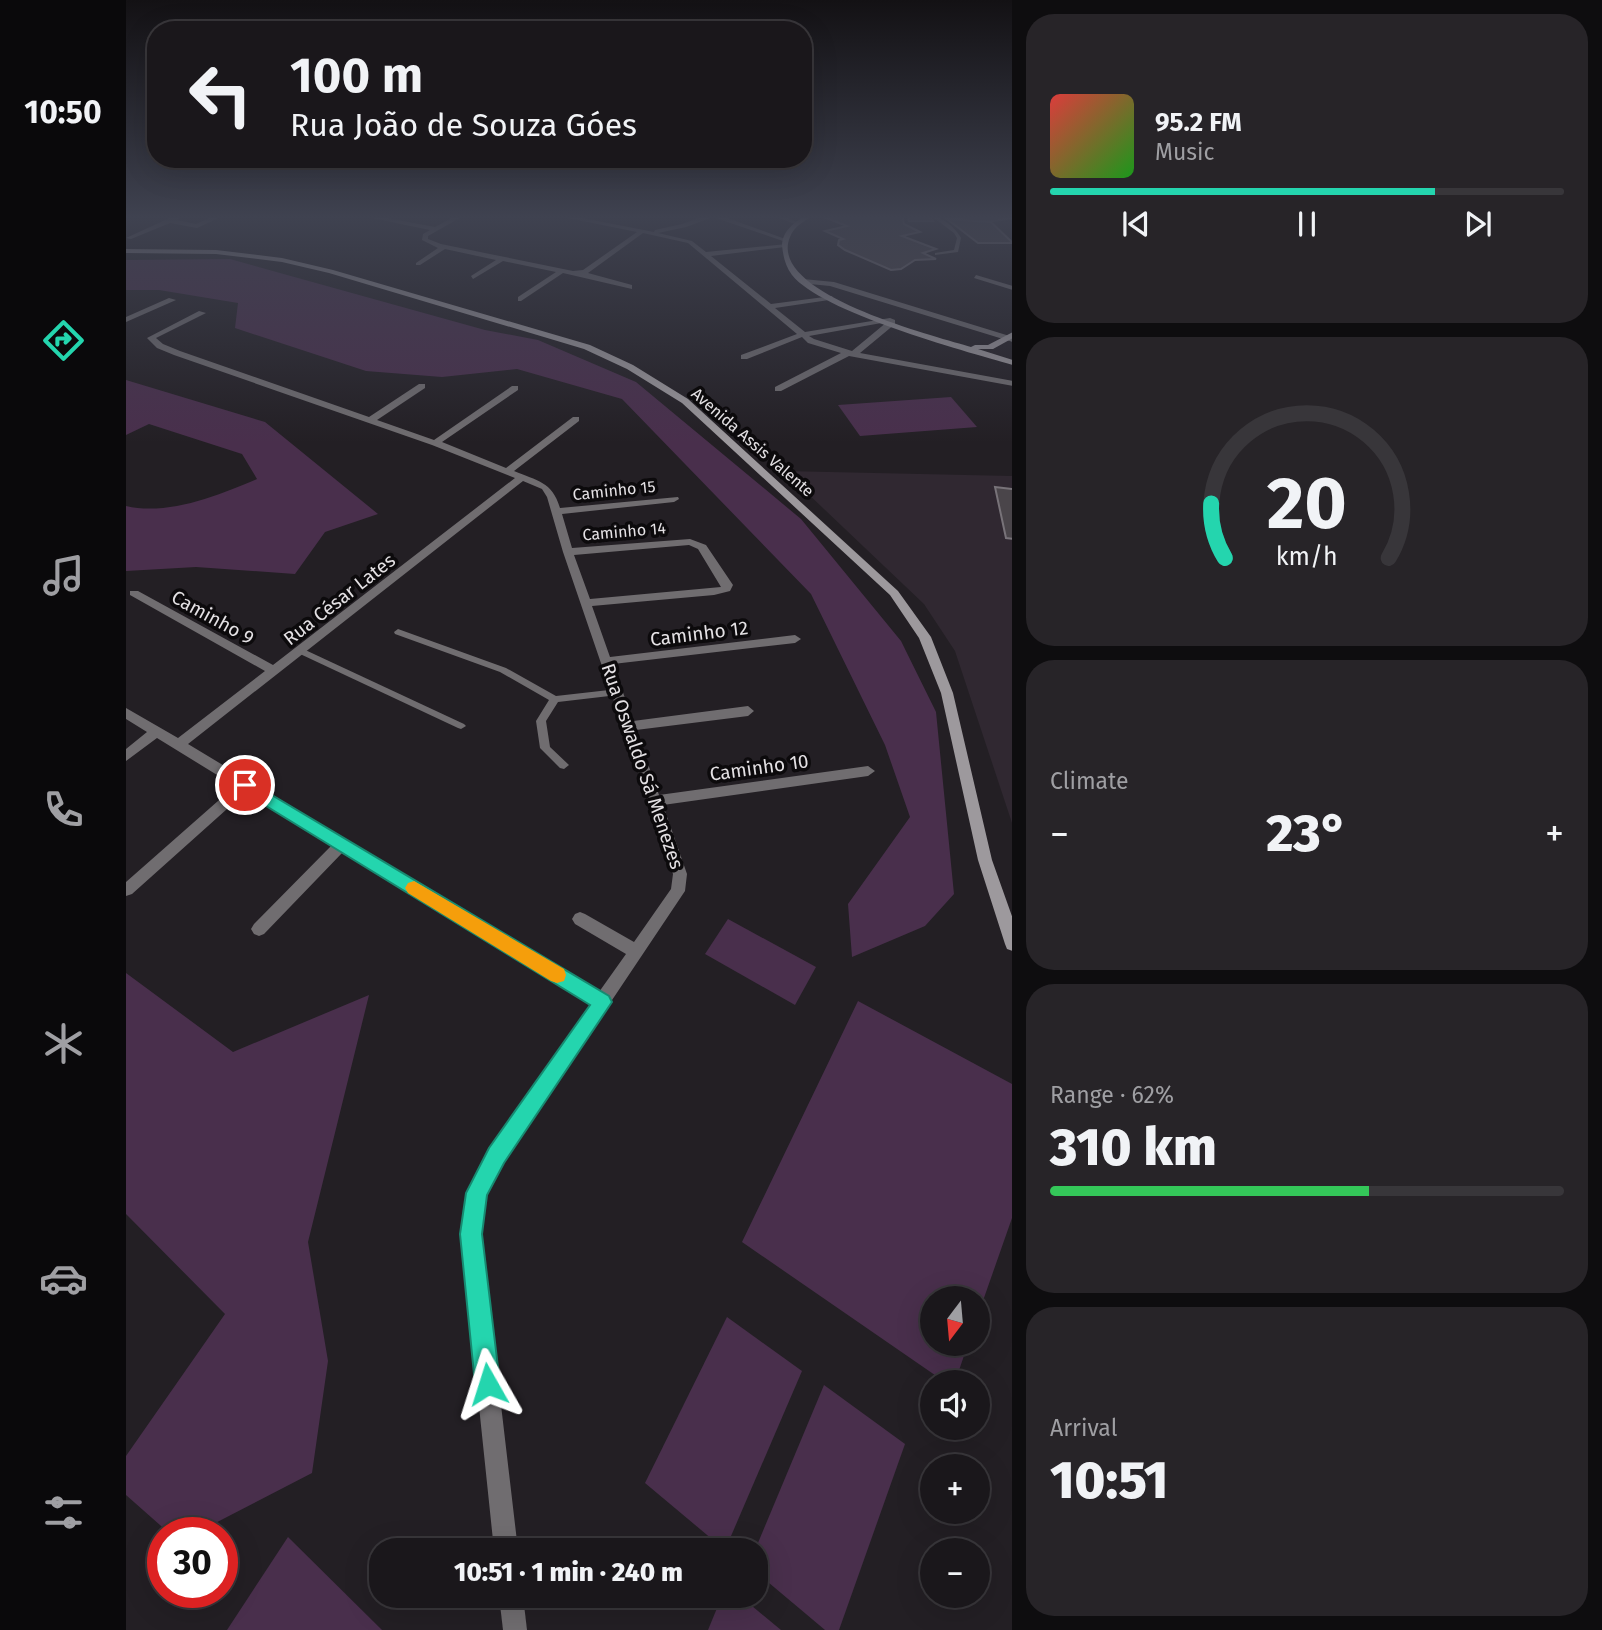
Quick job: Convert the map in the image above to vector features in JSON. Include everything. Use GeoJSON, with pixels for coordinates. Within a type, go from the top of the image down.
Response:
{"type":"FeatureCollection","features":[{"type":"Feature","properties":{"kind":"main road","name":"Avenida Assis Valente"},"geometry":{"type":"LineString","coordinates":[[399,291],[587,347],[631,367],[685,401],[894,593],[925,637],[947,693],[985,860],[1012,944]]}},
{"type":"Feature","properties":{"kind":"main road"},"geometry":{"type":"LineString","coordinates":[[818,291],[829,298],[889,321],[1012,363]]}},
{"type":"Feature","properties":{"kind":"main road"},"geometry":{"type":"LineString","coordinates":[[967,347],[990,347],[1010,338]]}},
{"type":"Feature","properties":{"kind":"main road"},"geometry":{"type":"LineString","coordinates":[[990,347],[994,356]]}},
{"type":"Feature","properties":{"kind":"street"},"geometry":{"type":"LineString","coordinates":[[521,299],[532,291]]}},
{"type":"Feature","properties":{"kind":"street"},"geometry":{"type":"LineString","coordinates":[[749,291],[801,335],[821,345],[851,354],[1012,384]]}},
{"type":"Feature","properties":{"kind":"street"},"geometry":{"type":"LineString","coordinates":[[854,291],[1010,338]]}},
{"type":"Feature","properties":{"kind":"street"},"geometry":{"type":"LineString","coordinates":[[767,307],[829,298]]}},
{"type":"Feature","properties":{"kind":"street"},"geometry":{"type":"LineString","coordinates":[[126,320],[172,300]]}},
{"type":"Feature","properties":{"kind":"street"},"geometry":{"type":"LineString","coordinates":[[147,329],[157,332],[202,313]]}},
{"type":"Feature","properties":{"kind":"street"},"geometry":{"type":"LineString","coordinates":[[126,320],[136,325]]}},
{"type":"Feature","properties":{"kind":"street"},"geometry":{"type":"LineString","coordinates":[[744,357],[801,335],[889,321]]}},
{"type":"Feature","properties":{"kind":"street"},"geometry":{"type":"LineString","coordinates":[[778,389],[851,354],[889,321]]}},
{"type":"Feature","properties":{"kind":"street","name":"Rua Oswaldo Sá Menezes"},"geometry":{"type":"LineString","coordinates":[[157,332],[151,338],[177,353],[370,419],[545,487],[557,511],[568,552],[680,874],[678,891],[496,1156],[477,1193],[471,1234],[505,1538]]}},
{"type":"Feature","properties":{"kind":"street"},"geometry":{"type":"LineString","coordinates":[[370,419],[422,386]]}},
{"type":"Feature","properties":{"kind":"street"},"geometry":{"type":"LineString","coordinates":[[435,443],[515,388]]}},
{"type":"Feature","properties":{"kind":"street","name":"Rua César Lates"},"geometry":{"type":"LineString","coordinates":[[178,745],[301,651],[513,475],[576,419]]}},
{"type":"Feature","properties":{"kind":"street","name":"Caminho 15"},"geometry":{"type":"LineString","coordinates":[[557,511],[674,499]]}},
{"type":"Feature","properties":{"kind":"street","name":"Caminho 14"},"geometry":{"type":"LineString","coordinates":[[568,552],[682,541],[702,547],[727,585],[721,591],[586,603]]}},
{"type":"Feature","properties":{"kind":"street","name":"Caminho 9"},"geometry":{"type":"LineString","coordinates":[[134,593],[275,671]]}},
{"type":"Feature","properties":{"kind":"street","name":"Caminho 12"},"geometry":{"type":"LineString","coordinates":[[608,661],[795,639]]}},
{"type":"Feature","properties":{"kind":"street"},"geometry":{"type":"LineString","coordinates":[[629,726],[748,711]]}},
{"type":"Feature","properties":{"kind":"street"},"geometry":{"type":"LineString","coordinates":[[126,713],[603,1002]]}},
{"type":"Feature","properties":{"kind":"street"},"geometry":{"type":"LineString","coordinates":[[126,755],[156,732]]}},
{"type":"Feature","properties":{"kind":"street","name":"Caminho 10"},"geometry":{"type":"LineString","coordinates":[[656,801],[868,771]]}},
{"type":"Feature","properties":{"kind":"street"},"geometry":{"type":"LineString","coordinates":[[127,890],[245,785]]}},
{"type":"Feature","properties":{"kind":"street"},"geometry":{"type":"LineString","coordinates":[[259,929],[342,844]]}},
{"type":"Feature","properties":{"kind":"street"},"geometry":{"type":"LineString","coordinates":[[580,919],[636,952]]}},
{"type":"Feature","properties":{"kind":"street"},"geometry":{"type":"LineString","coordinates":[[512,1608],[515,1630]]}},
{"type":"Feature","properties":{"kind":"lane"},"geometry":{"type":"LineString","coordinates":[[398,632],[503,670],[555,699],[618,692]]}},
{"type":"Feature","properties":{"kind":"lane"},"geometry":{"type":"LineString","coordinates":[[301,651],[461,726]]}},
{"type":"Feature","properties":{"kind":"lane"},"geometry":{"type":"LineString","coordinates":[[555,699],[541,721],[545,748],[564,765]]}},
{"type":"Feature","properties":{"kind":"shaded area"},"geometry":{"type":"Polygon","coordinates":[[[165,291],[345,291],[485,330],[538,340],[636,382],[801,519],[901,641],[936,712],[954,894],[925,926],[852,957],[848,904],[910,817],[885,745],[811,594],[622,399],[517,369],[442,377],[366,371],[235,328],[238,303],[165,291]]]}},
{"type":"Feature","properties":{"kind":"shaded area"},"geometry":{"type":"Polygon","coordinates":[[[126,380],[265,422],[378,514],[325,532],[295,574],[196,567],[126,571],[126,506],[176,506],[210,497],[257,479],[242,454],[149,424],[126,435],[126,380]]]}},
{"type":"Feature","properties":{"kind":"shaded area"},"geometry":{"type":"Polygon","coordinates":[[[951,397],[977,427],[860,436],[838,405],[951,397]]]}},
{"type":"Feature","properties":{"kind":"shaded area"},"geometry":{"type":"Polygon","coordinates":[[[784,471],[1012,476],[1012,823],[955,651],[924,604],[784,471]]]}},
{"type":"Feature","properties":{"kind":"shaded area"},"geometry":{"type":"Polygon","coordinates":[[[728,919],[816,967],[795,1005],[705,954],[728,919]]]}},
{"type":"Feature","properties":{"kind":"shaded area"},"geometry":{"type":"Polygon","coordinates":[[[126,973],[233,1052],[369,995],[308,1242],[328,1361],[312,1473],[227,1517],[151,1517],[126,1495],[126,1456],[225,1314],[126,1214],[126,973]]]}},
{"type":"Feature","properties":{"kind":"shaded area"},"geometry":{"type":"Polygon","coordinates":[[[858,1001],[1012,1084],[1012,1218],[988,1286],[920,1286],[920,1356],[964,1356],[959,1370],[928,1370],[742,1242],[858,1001]]]}},
{"type":"Feature","properties":{"kind":"shaded area"},"geometry":{"type":"Polygon","coordinates":[[[727,1317],[802,1371],[730,1538],[711,1538],[645,1483],[727,1317]]]}},
{"type":"Feature","properties":{"kind":"shaded area"},"geometry":{"type":"Polygon","coordinates":[[[824,1385],[905,1444],[839,1630],[825,1630],[768,1582],[768,1538],[760,1538],[824,1385]]]}},
{"type":"Feature","properties":{"kind":"shaded area"},"geometry":{"type":"Polygon","coordinates":[[[288,1537],[382,1630],[227,1630],[288,1537]]]}},
{"type":"Feature","properties":{"kind":"shaded area"},"geometry":{"type":"Polygon","coordinates":[[[717,1608],[754,1608],[781,1630],[708,1630],[717,1608]]]}},
{"type":"Feature","properties":{"kind":"building"},"geometry":{"type":"Polygon","coordinates":[[[995,487],[1012,489],[1012,539],[1006,538],[995,487]]]}},
{"type":"Feature","properties":{"kind":"slow traffic"},"geometry":{"type":"LineString","coordinates":[[414,888],[557,975]]}},
{"type":"Feature","properties":{"kind":"route"},"geometry":{"type":"LineString","coordinates":[[245,785],[603,1002],[496,1156],[477,1193],[471,1234],[488,1384]]}}]}
